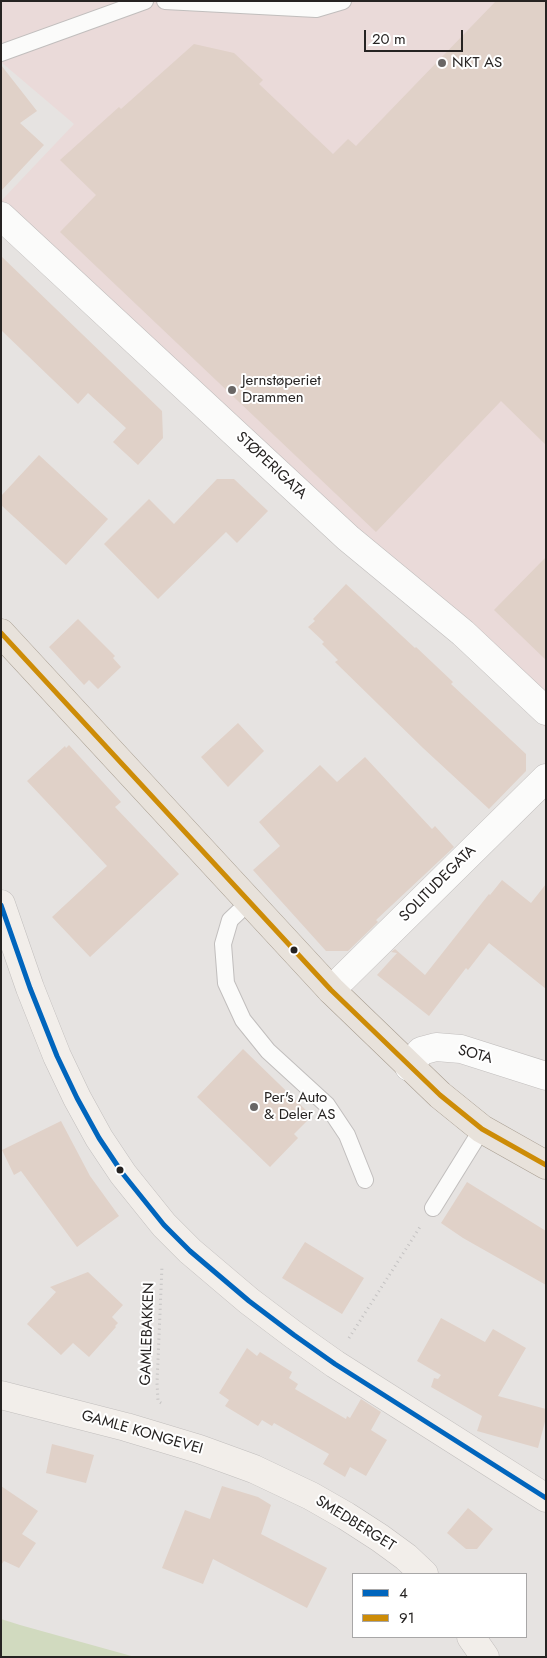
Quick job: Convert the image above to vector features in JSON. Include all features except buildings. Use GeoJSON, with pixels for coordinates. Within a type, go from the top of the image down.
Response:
{"type":"FeatureCollection","features":[{"type":"Feature","properties":{"kind":"main road"},"geometry":{"type":"LineString","coordinates":[[1,633],[331,990],[440,1095],[482,1129],[546,1165]]}},
{"type":"Feature","properties":{"kind":"main road"},"geometry":{"type":"LineString","coordinates":[[1,904],[30,988],[57,1056],[77,1098],[99,1138],[123,1174],[164,1225],[190,1251],[249,1301],[294,1335],[343,1369],[546,1498]]}},
{"type":"Feature","properties":{"kind":"main road","name":"GAMLE KONGEVEI"},"geometry":{"type":"LineString","coordinates":[[1,1395],[126,1427],[199,1449],[280,1481]]}},
{"type":"Feature","properties":{"kind":"main road","name":"SMEDBERGET"},"geometry":{"type":"LineString","coordinates":[[280,1481],[311,1496],[366,1529],[406,1558],[423,1573]]}},
{"type":"Feature","properties":{"kind":"main road"},"geometry":{"type":"LineString","coordinates":[[472,1638],[485,1657]]}},
{"type":"Feature","properties":{"kind":"street","name":"STØPERIGATA"},"geometry":{"type":"LineString","coordinates":[[1,216],[348,538],[463,633],[546,711]]}},
{"type":"Feature","properties":{"kind":"street","name":"SOLITUDEGATA"},"geometry":{"type":"LineString","coordinates":[[331,990],[546,778]]}},
{"type":"Feature","properties":{"kind":"street","name":"SOTA"},"geometry":{"type":"LineString","coordinates":[[409,1066],[422,1051],[436,1047],[461,1050],[546,1076]]}},
{"type":"Feature","properties":{"kind":"lane"},"geometry":{"type":"LineString","coordinates":[[1,53],[145,1]]}},
{"type":"Feature","properties":{"kind":"lane"},"geometry":{"type":"LineString","coordinates":[[165,1],[316,9],[344,1]]}},
{"type":"Feature","properties":{"kind":"lane"},"geometry":{"type":"LineString","coordinates":[[249,902],[230,920],[223,944],[226,983],[243,1020],[268,1050],[327,1105],[347,1135],[365,1180]]}},
{"type":"Feature","properties":{"kind":"lane"},"geometry":{"type":"LineString","coordinates":[[433,1208],[482,1129]]}},
{"type":"Feature","properties":{"kind":"path"},"geometry":{"type":"LineString","coordinates":[[350,1336],[433,1208]]}},
{"type":"Feature","properties":{"kind":"path","name":"GAMLEBAKKEN"},"geometry":{"type":"LineString","coordinates":[[164,1225],[156,1383],[158,1401],[165,1407]]}},
{"type":"Feature","properties":{"kind":"shaded area"},"geometry":{"type":"Polygon","coordinates":[[[1,1],[546,1],[546,728],[360,556],[1,201],[74,124],[1,62],[1,1]]]}},
{"type":"Feature","properties":{"kind":"green space"},"geometry":{"type":"Polygon","coordinates":[[[1,1619],[20,1625],[135,1657],[1,1657],[1,1619]]]}},
{"type":"Feature","properties":{"kind":"transit line","name":"91"},"geometry":{"type":"LineString","coordinates":[[1,633],[331,990],[440,1095],[482,1129],[546,1165]]}},
{"type":"Feature","properties":{"kind":"transit line","name":"4"},"geometry":{"type":"LineString","coordinates":[[1,905],[30,988],[57,1056],[77,1098],[99,1138],[123,1174],[164,1225],[190,1251],[249,1301],[294,1335],[335,1364],[546,1498]]}},
{"type":"Feature","properties":{"kind":"place","name":"NKT AS"},"geometry":{"type":"Point","coordinates":[442,63]}},
{"type":"Feature","properties":{"kind":"place","name":"Jernstøperiet Drammen"},"geometry":{"type":"Point","coordinates":[232,390]}},
{"type":"Feature","properties":{"kind":"place","name":"Per's Auto & Deler AS"},"geometry":{"type":"Point","coordinates":[254,1107]}}]}
